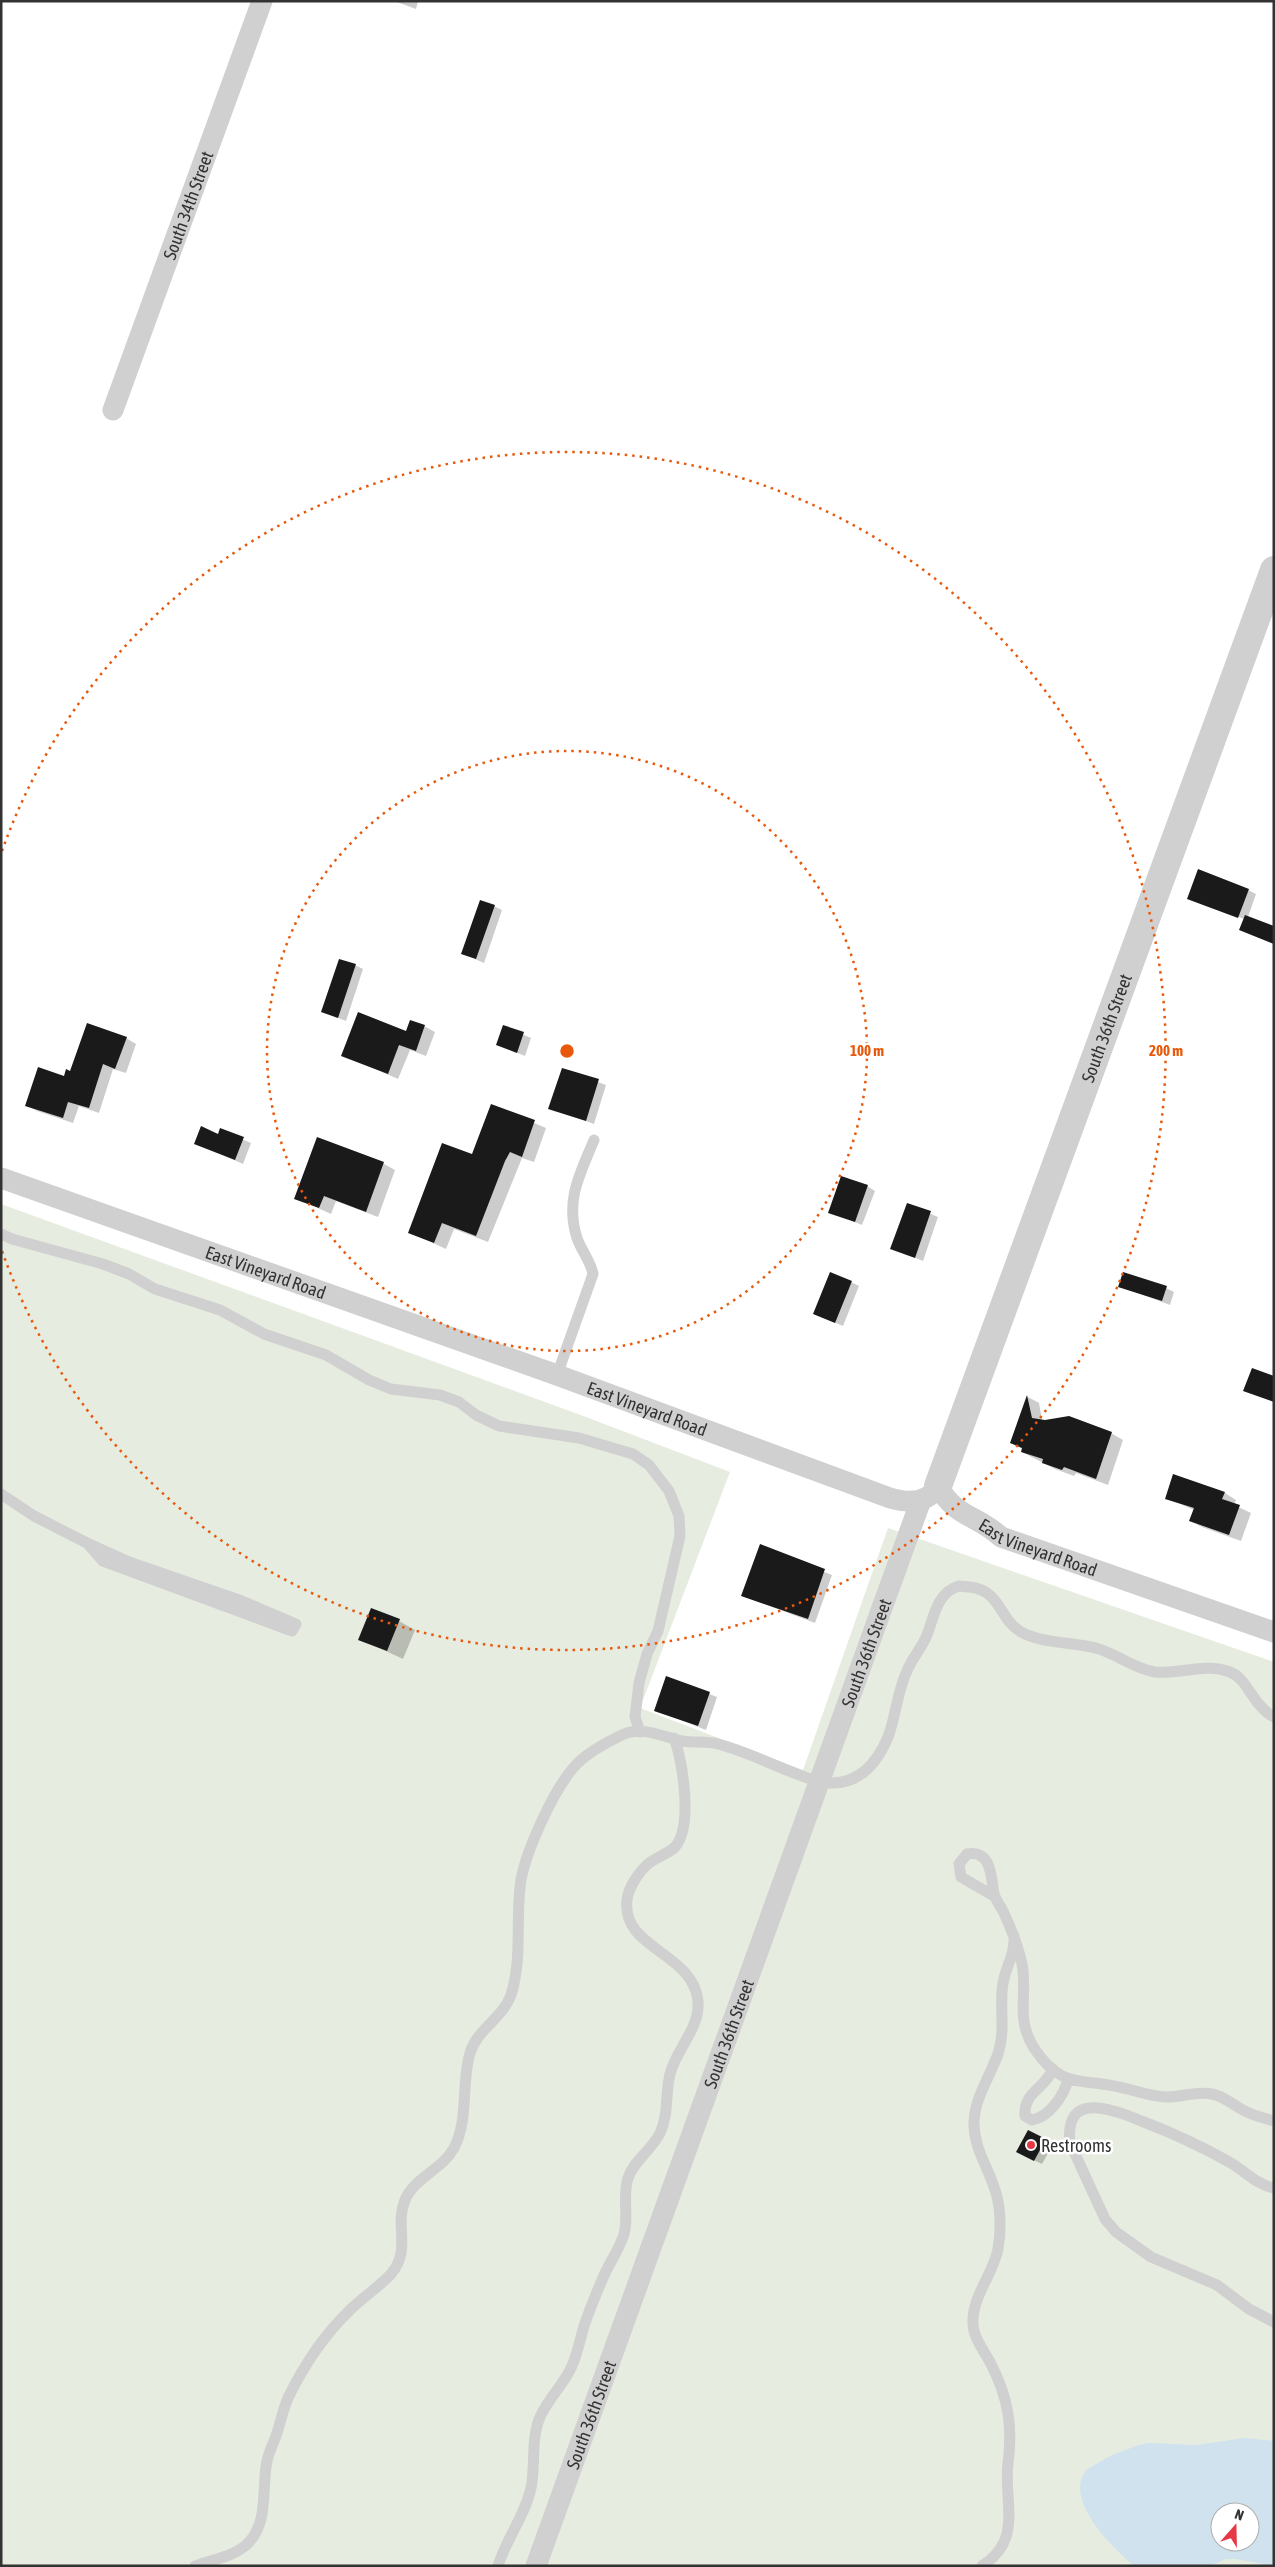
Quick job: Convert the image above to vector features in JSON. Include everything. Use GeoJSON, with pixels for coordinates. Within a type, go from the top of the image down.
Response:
{"type":"FeatureCollection","features":[{"type":"Feature","properties":{"kind":"street","name":"South 34th Street"},"geometry":{"type":"LineString","coordinates":[[113,410],[262,1]]}},
{"type":"Feature","properties":{"kind":"street","name":"South 36th Street"},"geometry":{"type":"LineString","coordinates":[[536,2566],[820,1782],[1274,570]]}},
{"type":"Feature","properties":{"kind":"street","name":"East Vineyard Road"},"geometry":{"type":"LineString","coordinates":[[1,1178],[557,1375],[890,1498],[911,1502],[929,1493],[947,1501],[962,1515],[984,1523],[1001,1537],[1274,1632]]}},
{"type":"Feature","properties":{"kind":"lane"},"geometry":{"type":"LineString","coordinates":[[557,1375],[592,1274],[574,1229],[571,1207],[574,1190],[594,1140]]}},
{"type":"Feature","properties":{"kind":"lane"},"geometry":{"type":"LineString","coordinates":[[1,1234],[12,1239],[103,1264],[129,1274],[155,1289],[220,1310],[264,1334],[326,1355],[369,1380],[391,1389],[440,1395],[459,1402],[476,1415],[499,1426],[579,1438],[633,1454],[649,1465],[669,1491],[679,1516],[680,1536],[658,1631],[647,1654],[639,1683],[635,1717],[640,1732]]}},
{"type":"Feature","properties":{"kind":"lane"},"geometry":{"type":"LineString","coordinates":[[1,1494],[34,1516],[86,1543],[129,1562],[242,1601],[296,1624],[292,1631],[278,1627],[103,1561],[86,1543]]}},
{"type":"Feature","properties":{"kind":"lane"},"geometry":{"type":"LineString","coordinates":[[195,2566],[223,2559],[246,2545],[258,2528],[264,2508],[264,2484],[268,2459],[286,2402],[313,2356],[348,2311],[392,2273],[403,2253],[401,2216],[406,2198],[419,2182],[440,2166],[454,2148],[461,2127],[470,2051],[479,2035],[495,2020],[510,1999],[516,1977],[520,1930],[520,1886],[528,1858],[561,1783],[576,1764],[602,1746],[628,1732],[650,1732],[674,1738],[717,1744],[820,1782],[836,1785],[858,1778],[872,1764],[888,1737],[907,1671],[924,1643],[937,1607],[945,1594],[959,1586],[980,1588],[992,1594],[1009,1622],[1024,1634],[1099,1649],[1140,1668],[1156,1672],[1199,1667],[1219,1668],[1233,1673],[1244,1683],[1262,1709],[1274,1717]]}},
{"type":"Feature","properties":{"kind":"lane"},"geometry":{"type":"LineString","coordinates":[[498,2566],[530,2490],[535,2432],[541,2415],[572,2367],[600,2284],[625,2232],[627,2179],[633,2166],[660,2134],[666,2115],[669,2075],[674,2060],[687,2042],[694,2022],[698,2001],[691,1981],[682,1967],[631,1929],[626,1914],[627,1897],[635,1881],[648,1865],[675,1847],[682,1836],[686,1789],[683,1768],[674,1738]]}},
{"type":"Feature","properties":{"kind":"lane"},"geometry":{"type":"LineString","coordinates":[[994,1896],[1014,1936],[1022,1966],[1024,1984],[1022,2020],[1026,2033],[1035,2049],[1053,2069],[1068,2079],[1088,2084],[1120,2087],[1152,2096],[1168,2097],[1198,2092],[1214,2094],[1244,2110],[1274,2121]]}},
{"type":"Feature","properties":{"kind":"lane"},"geometry":{"type":"LineString","coordinates":[[982,2566],[992,2559],[1002,2546],[1008,2528],[1011,2508],[1008,2468],[1011,2433],[997,2375],[973,2326],[973,2310],[998,2250],[999,2212],[996,2193],[975,2138],[974,2119],[978,2100],[998,2052],[1004,2016],[1003,1981],[1014,1950],[1014,1936]]}},
{"type":"Feature","properties":{"kind":"lane"},"geometry":{"type":"LineString","coordinates":[[1053,2069],[1048,2080],[1030,2095],[1024,2106],[1025,2116],[1032,2120],[1041,2118],[1048,2113],[1055,2102],[1065,2093],[1068,2079]]}},
{"type":"Feature","properties":{"kind":"lane"},"geometry":{"type":"LineString","coordinates":[[1274,2188],[1263,2186],[1232,2164],[1190,2141],[1121,2112],[1102,2107],[1083,2109],[1072,2117],[1068,2130],[1070,2143],[1105,2219],[1116,2232],[1151,2257],[1217,2285],[1249,2309],[1274,2322]]}},
{"type":"Feature","properties":{"kind":"shaded area"},"geometry":{"type":"Polygon","coordinates":[[[1,1204],[586,1417],[730,1472],[640,1708],[803,1770],[888,1528],[1274,1662],[1274,2566],[1,2566],[1,1204]]]}},
{"type":"Feature","properties":{"kind":"water"},"geometry":{"type":"Polygon","coordinates":[[[1245,2438],[1274,2441],[1274,2566],[1226,2559],[1210,2566],[1134,2566],[1114,2548],[1086,2509],[1081,2495],[1081,2482],[1086,2470],[1110,2456],[1148,2443],[1196,2445],[1245,2438]]]}},
{"type":"Feature","properties":{"kind":"building"},"geometry":{"type":"Polygon","coordinates":[[[1198,869],[1249,889],[1238,918],[1187,899],[1198,869]]]}},
{"type":"Feature","properties":{"kind":"building"},"geometry":{"type":"Polygon","coordinates":[[[480,900],[495,905],[476,959],[461,954],[480,900]]]}},
{"type":"Feature","properties":{"kind":"building"},"geometry":{"type":"Polygon","coordinates":[[[1245,915],[1274,926],[1274,944],[1239,930],[1245,915]]]}},
{"type":"Feature","properties":{"kind":"building"},"geometry":{"type":"Polygon","coordinates":[[[339,959],[356,964],[338,1018],[321,1012],[339,959]]]}},
{"type":"Feature","properties":{"kind":"building"},"geometry":{"type":"Polygon","coordinates":[[[358,1012],[406,1031],[410,1020],[425,1025],[416,1051],[399,1045],[388,1074],[341,1056],[358,1012]]]}},
{"type":"Feature","properties":{"kind":"building"},"geometry":{"type":"Polygon","coordinates":[[[87,1023],[127,1037],[115,1069],[103,1064],[89,1108],[68,1102],[63,1118],[25,1106],[38,1067],[64,1076],[66,1069],[70,1071],[87,1023]]]}},
{"type":"Feature","properties":{"kind":"building"},"geometry":{"type":"Polygon","coordinates":[[[503,1025],[524,1032],[517,1053],[496,1045],[503,1025]]]}},
{"type":"Feature","properties":{"kind":"building"},"geometry":{"type":"Polygon","coordinates":[[[562,1068],[599,1079],[586,1121],[548,1109],[562,1068]]]}},
{"type":"Feature","properties":{"kind":"building"},"geometry":{"type":"Polygon","coordinates":[[[491,1104],[535,1120],[522,1157],[510,1152],[505,1161],[476,1236],[442,1223],[434,1243],[408,1233],[442,1143],[472,1154],[491,1104]]]}},
{"type":"Feature","properties":{"kind":"building"},"geometry":{"type":"Polygon","coordinates":[[[201,1126],[218,1134],[220,1128],[244,1137],[235,1160],[194,1144],[201,1126]]]}},
{"type":"Feature","properties":{"kind":"building"},"geometry":{"type":"Polygon","coordinates":[[[317,1137],[384,1162],[366,1212],[324,1196],[319,1208],[294,1199],[317,1137]]]}},
{"type":"Feature","properties":{"kind":"building"},"geometry":{"type":"Polygon","coordinates":[[[841,1176],[868,1185],[855,1222],[828,1213],[841,1176]]]}},
{"type":"Feature","properties":{"kind":"building"},"geometry":{"type":"Polygon","coordinates":[[[907,1203],[931,1211],[915,1258],[890,1249],[907,1203]]]}},
{"type":"Feature","properties":{"kind":"building"},"geometry":{"type":"Polygon","coordinates":[[[830,1272],[852,1281],[835,1323],[813,1314],[830,1272]]]}},
{"type":"Feature","properties":{"kind":"building"},"geometry":{"type":"Polygon","coordinates":[[[1123,1272],[1167,1286],[1162,1301],[1118,1287],[1123,1272]]]}},
{"type":"Feature","properties":{"kind":"building"},"geometry":{"type":"Polygon","coordinates":[[[1252,1368],[1274,1376],[1274,1402],[1243,1391],[1252,1368]]]}},
{"type":"Feature","properties":{"kind":"building"},"geometry":{"type":"Polygon","coordinates":[[[1027,1395],[1032,1418],[1045,1420],[1069,1416],[1112,1432],[1096,1479],[1064,1467],[1062,1470],[1042,1463],[1043,1459],[1021,1452],[1022,1448],[1010,1443],[1027,1395]]]}},
{"type":"Feature","properties":{"kind":"building"},"geometry":{"type":"Polygon","coordinates":[[[1173,1474],[1225,1492],[1222,1499],[1240,1505],[1229,1535],[1189,1521],[1194,1508],[1165,1499],[1173,1474]]]}},
{"type":"Feature","properties":{"kind":"building"},"geometry":{"type":"Polygon","coordinates":[[[760,1544],[825,1569],[808,1619],[741,1596],[760,1544]]]}},
{"type":"Feature","properties":{"kind":"building"},"geometry":{"type":"Polygon","coordinates":[[[371,1608],[400,1619],[387,1651],[358,1640],[371,1608]]]}},
{"type":"Feature","properties":{"kind":"building"},"geometry":{"type":"Polygon","coordinates":[[[666,1676],[710,1692],[698,1726],[654,1711],[666,1676]]]}},
{"type":"Feature","properties":{"kind":"building","name":"Restrooms"},"geometry":{"type":"Polygon","coordinates":[[[1028,2130],[1046,2139],[1034,2161],[1016,2152],[1028,2130]]]}},
{"type":"Feature","properties":{"kind":"place","name":"Restrooms"},"geometry":{"type":"Point","coordinates":[1031,2145]}}]}
